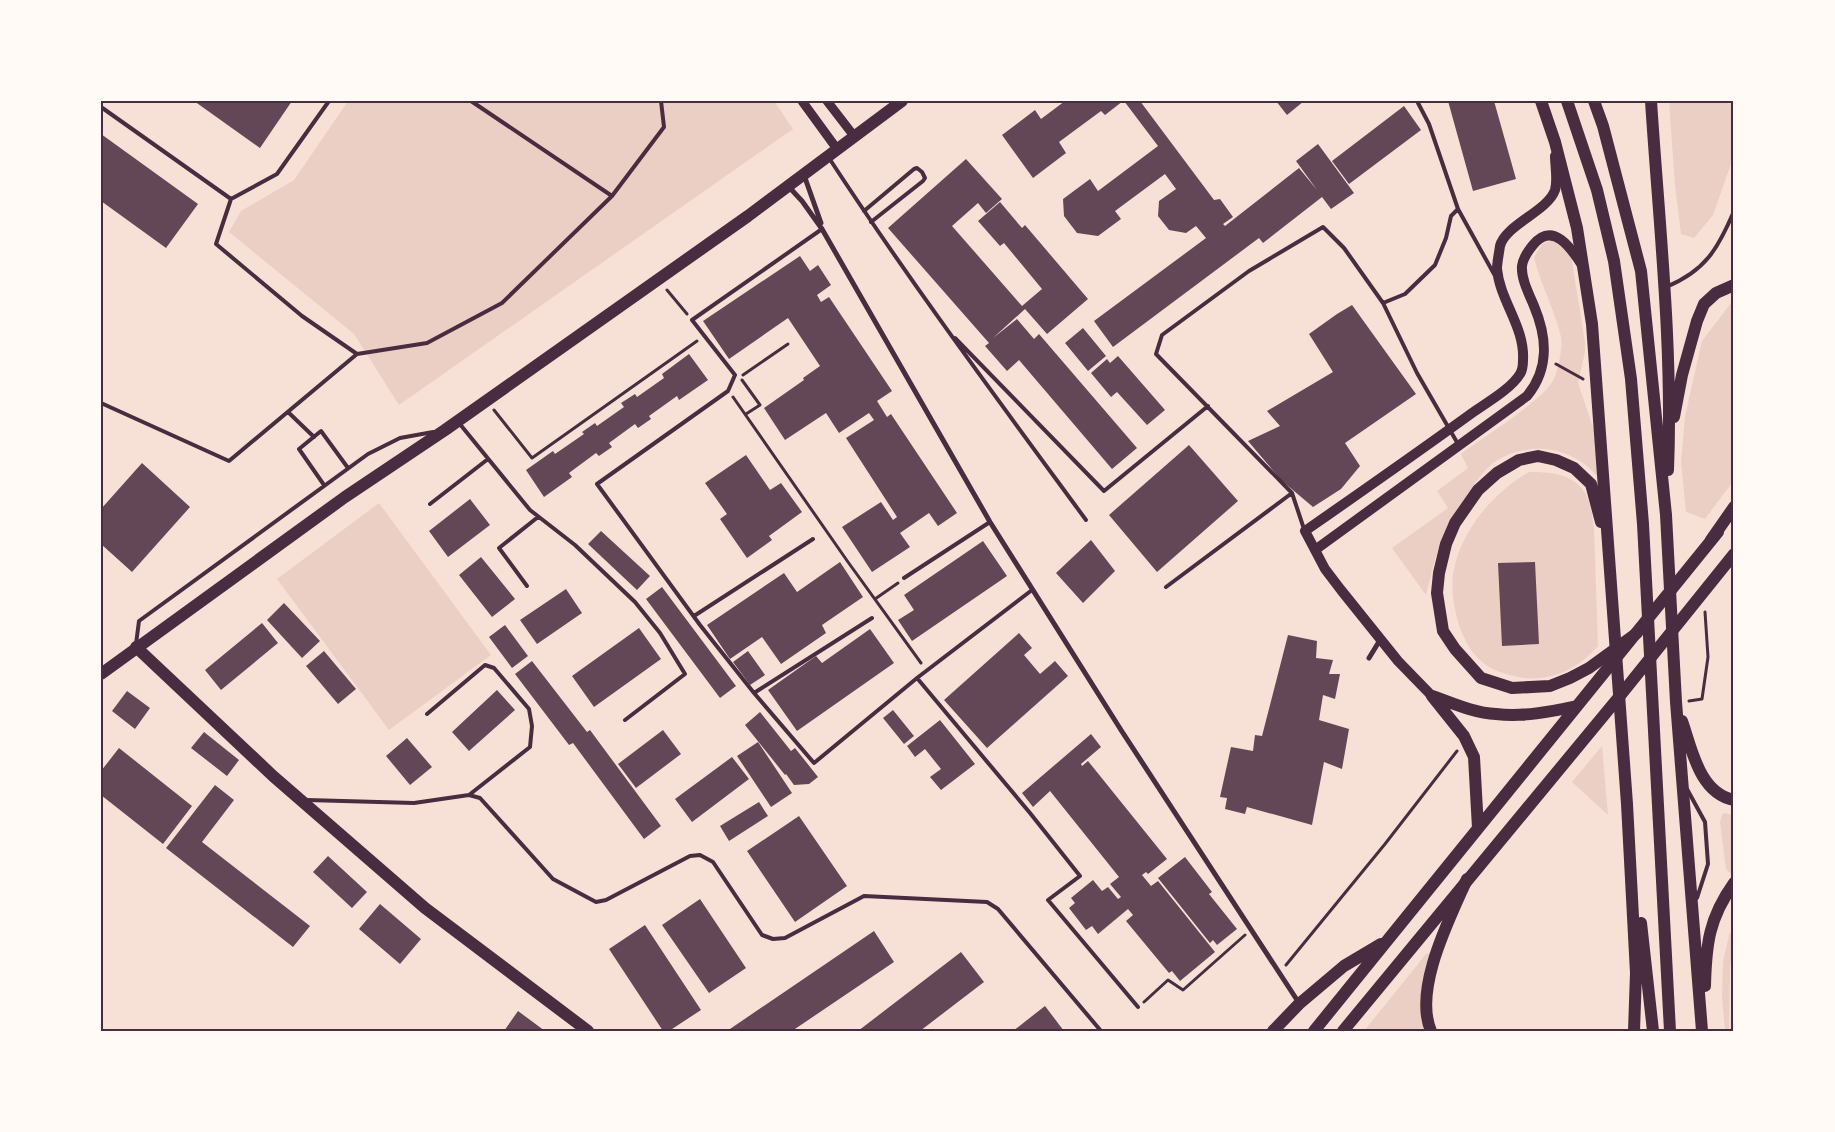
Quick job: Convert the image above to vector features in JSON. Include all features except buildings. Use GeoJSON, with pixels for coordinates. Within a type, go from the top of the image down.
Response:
{"type":"FeatureCollection","features":[{"type":"Feature","properties":{"kind":"main road"},"geometry":{"type":"LineString","coordinates":[[101,674],[345,497],[457,422],[658,279],[902,101]]}},
{"type":"Feature","properties":{"kind":"main road"},"geometry":{"type":"LineString","coordinates":[[1541,101],[1555,142],[1577,228],[1585,269],[1592,324],[1627,804],[1636,973],[1634,1031]]}},
{"type":"Feature","properties":{"kind":"main road"},"geometry":{"type":"LineString","coordinates":[[1567,101],[1597,190],[1614,261],[1632,379],[1643,524],[1670,1031]]}},
{"type":"Feature","properties":{"kind":"main road"},"geometry":{"type":"LineString","coordinates":[[1594,101],[1603,126],[1641,271],[1666,515],[1676,702],[1692,918],[1703,1031]]}},
{"type":"Feature","properties":{"kind":"main road"},"geometry":{"type":"LineString","coordinates":[[1651,101],[1665,288],[1669,439],[1666,515]]}},
{"type":"Feature","properties":{"kind":"main road"},"geometry":{"type":"LineString","coordinates":[[1478,828],[1474,757],[1464,736],[1432,696],[1380,640],[1325,569],[1305,531],[1450,430],[1508,386],[1520,374],[1523,360],[1520,332],[1503,291],[1497,270],[1501,243],[1518,224],[1550,200],[1555,189],[1555,142]]}},
{"type":"Feature","properties":{"kind":"main road"},"geometry":{"type":"LineString","coordinates":[[1315,550],[1527,396],[1539,379],[1543,367],[1544,341],[1522,266],[1524,259],[1536,241],[1545,237],[1557,237],[1567,243],[1585,269]]}},
{"type":"Feature","properties":{"kind":"main road"},"geometry":{"type":"LineString","coordinates":[[1669,439],[1682,375],[1704,304],[1716,292],[1734,285]]}},
{"type":"Feature","properties":{"kind":"main road"},"geometry":{"type":"LineString","coordinates":[[1610,579],[1601,524],[1591,484],[1574,468],[1556,460],[1538,456],[1519,460],[1497,473],[1478,490],[1455,523],[1446,544],[1438,583],[1439,612],[1444,631],[1455,649],[1481,678],[1512,688],[1550,686],[1570,678],[1589,668],[1636,633]]}},
{"type":"Feature","properties":{"kind":"main road"},"geometry":{"type":"LineString","coordinates":[[1711,540],[1734,507]]}},
{"type":"Feature","properties":{"kind":"main road"},"geometry":{"type":"LineString","coordinates":[[1314,1031],[1734,512]]}},
{"type":"Feature","properties":{"kind":"main road"},"geometry":{"type":"LineString","coordinates":[[1343,1031],[1467,879],[1620,697],[1734,554]]}},
{"type":"Feature","properties":{"kind":"main road"},"geometry":{"type":"LineString","coordinates":[[101,663],[136,647]]}},
{"type":"Feature","properties":{"kind":"main road"},"geometry":{"type":"LineString","coordinates":[[136,647],[300,799],[425,908],[588,1031]]}},
{"type":"Feature","properties":{"kind":"main road"},"geometry":{"type":"LineString","coordinates":[[1432,696],[1462,707],[1494,714],[1541,713],[1577,706]]}},
{"type":"Feature","properties":{"kind":"main road"},"geometry":{"type":"LineString","coordinates":[[1676,702],[1699,772],[1715,791],[1728,799],[1734,800]]}},
{"type":"Feature","properties":{"kind":"main road"},"geometry":{"type":"LineString","coordinates":[[1627,804],[1654,1031]]}},
{"type":"Feature","properties":{"kind":"main road"},"geometry":{"type":"LineString","coordinates":[[1431,1031],[1428,1024],[1426,992],[1443,932],[1467,879]]}},
{"type":"Feature","properties":{"kind":"main road"},"geometry":{"type":"LineString","coordinates":[[1703,1031],[1708,936],[1717,908],[1734,883]]}},
{"type":"Feature","properties":{"kind":"main road"},"geometry":{"type":"LineString","coordinates":[[1272,1031],[1299,1004],[1344,966],[1387,940]]}},
{"type":"Feature","properties":{"kind":"main road"},"geometry":{"type":"LineString","coordinates":[[1629,1031],[1635,1016]]}},
{"type":"Feature","properties":{"kind":"street"},"geometry":{"type":"LineString","coordinates":[[802,101],[832,152]]}},
{"type":"Feature","properties":{"kind":"street"},"geometry":{"type":"LineString","coordinates":[[827,101],[854,136]]}},
{"type":"Feature","properties":{"kind":"street"},"geometry":{"type":"LineString","coordinates":[[804,174],[822,229]]}},
{"type":"Feature","properties":{"kind":"street"},"geometry":{"type":"LineString","coordinates":[[788,186],[802,201],[822,229],[990,522],[1032,590],[1299,1004]]}},
{"type":"Feature","properties":{"kind":"street"},"geometry":{"type":"LineString","coordinates":[[1369,658],[1380,640]]}},
{"type":"Feature","properties":{"kind":"lane"},"geometry":{"type":"LineString","coordinates":[[329,101],[277,174],[231,199],[216,244],[302,316],[357,354]]}},
{"type":"Feature","properties":{"kind":"lane"},"geometry":{"type":"LineString","coordinates":[[471,101],[612,196]]}},
{"type":"Feature","properties":{"kind":"lane"},"geometry":{"type":"LineString","coordinates":[[101,403],[229,461],[357,354],[427,343],[502,303],[612,196],[664,127],[661,101]]}},
{"type":"Feature","properties":{"kind":"lane"},"geometry":{"type":"LineString","coordinates":[[1417,101],[1429,124],[1458,209],[1503,291]]}},
{"type":"Feature","properties":{"kind":"lane"},"geometry":{"type":"LineString","coordinates":[[101,107],[231,199]]}},
{"type":"Feature","properties":{"kind":"lane"},"geometry":{"type":"LineString","coordinates":[[832,152],[871,222],[944,326],[1086,520]]}},
{"type":"Feature","properties":{"kind":"lane"},"geometry":{"type":"LineString","coordinates":[[864,211],[914,169],[917,168],[922,172],[925,178],[923,181],[871,222]]}},
{"type":"Feature","properties":{"kind":"lane"},"geometry":{"type":"LineString","coordinates":[[1383,303],[1405,294],[1435,265],[1446,238],[1451,216],[1458,209]]}},
{"type":"Feature","properties":{"kind":"lane"},"geometry":{"type":"LineString","coordinates":[[1665,288],[1685,279],[1698,269],[1718,245],[1732,220],[1734,212]]}},
{"type":"Feature","properties":{"kind":"lane"},"geometry":{"type":"LineString","coordinates":[[1305,531],[1292,493],[1156,354],[1162,334],[1249,271],[1323,227],[1344,248],[1383,303],[1417,373],[1459,445]]}},
{"type":"Feature","properties":{"kind":"lane"},"geometry":{"type":"LineString","coordinates":[[822,229],[692,320],[735,375],[728,391],[597,484],[694,616],[754,693],[814,763],[917,678],[1032,590]]}},
{"type":"Feature","properties":{"kind":"lane"},"geometry":{"type":"LineString","coordinates":[[944,326],[1104,491],[1208,406]]}},
{"type":"Feature","properties":{"kind":"lane"},"geometry":{"type":"LineString","coordinates":[[288,412],[314,437]]}},
{"type":"Feature","properties":{"kind":"lane"},"geometry":{"type":"LineString","coordinates":[[457,422],[538,517],[575,545],[636,602],[660,633],[685,674],[625,720]]}},
{"type":"Feature","properties":{"kind":"lane"},"geometry":{"type":"LineString","coordinates":[[136,647],[139,621],[348,468],[368,454],[400,438],[445,430]]}},
{"type":"Feature","properties":{"kind":"lane"},"geometry":{"type":"LineString","coordinates":[[324,485],[299,449],[321,431],[348,468]]}},
{"type":"Feature","properties":{"kind":"lane"},"geometry":{"type":"LineString","coordinates":[[430,504],[488,459]]}},
{"type":"Feature","properties":{"kind":"lane"},"geometry":{"type":"LineString","coordinates":[[1166,587],[1292,493]]}},
{"type":"Feature","properties":{"kind":"lane"},"geometry":{"type":"LineString","coordinates":[[527,586],[499,548],[538,517]]}},
{"type":"Feature","properties":{"kind":"lane"},"geometry":{"type":"LineString","coordinates":[[904,578],[990,522]]}},
{"type":"Feature","properties":{"kind":"lane"},"geometry":{"type":"LineString","coordinates":[[694,616],[813,539]]}},
{"type":"Feature","properties":{"kind":"lane"},"geometry":{"type":"LineString","coordinates":[[754,693],[872,618]]}},
{"type":"Feature","properties":{"kind":"lane"},"geometry":{"type":"LineString","coordinates":[[427,714],[484,665],[494,668],[529,709],[532,726],[530,747],[469,795]]}},
{"type":"Feature","properties":{"kind":"lane"},"geometry":{"type":"LineString","coordinates":[[917,678],[1080,876],[1048,900],[1138,1007]]}},
{"type":"Feature","properties":{"kind":"lane"},"geometry":{"type":"LineString","coordinates":[[1682,781],[1705,822],[1708,864],[1701,882],[1692,918]]}},
{"type":"Feature","properties":{"kind":"lane"},"geometry":{"type":"LineString","coordinates":[[300,799],[414,803],[469,795],[480,798],[553,879],[596,902],[606,900],[690,856],[700,855],[713,862],[762,935],[773,939],[785,938],[864,896],[987,902],[998,909],[1101,1031]]}},
{"type":"Feature","properties":{"kind":"path"},"geometry":{"type":"LineString","coordinates":[[658,279],[692,320]]}},
{"type":"Feature","properties":{"kind":"path"},"geometry":{"type":"LineString","coordinates":[[487,401],[532,458],[704,336]]}},
{"type":"Feature","properties":{"kind":"path"},"geometry":{"type":"LineString","coordinates":[[750,371],[788,344]]}},
{"type":"Feature","properties":{"kind":"path"},"geometry":{"type":"LineString","coordinates":[[1543,357],[1597,387]]}},
{"type":"Feature","properties":{"kind":"path"},"geometry":{"type":"LineString","coordinates":[[728,391],[927,671]]}},
{"type":"Feature","properties":{"kind":"path"},"geometry":{"type":"LineString","coordinates":[[746,414],[760,405]]}},
{"type":"Feature","properties":{"kind":"path"},"geometry":{"type":"LineString","coordinates":[[875,599],[889,590]]}},
{"type":"Feature","properties":{"kind":"path"},"geometry":{"type":"LineString","coordinates":[[1676,702],[1702,699],[1708,657],[1705,608]]}},
{"type":"Feature","properties":{"kind":"path"},"geometry":{"type":"LineString","coordinates":[[1279,972],[1385,844],[1460,746]]}},
{"type":"Feature","properties":{"kind":"path"},"geometry":{"type":"LineString","coordinates":[[1138,1007],[1168,980],[1183,990],[1251,929]]}},
{"type":"Feature","properties":{"kind":"shaded area"},"geometry":{"type":"Polygon","coordinates":[[[348,101],[774,101],[793,129],[399,405],[354,334],[229,232],[241,211],[294,180],[348,101]]]}},
{"type":"Feature","properties":{"kind":"shaded area"},"geometry":{"type":"Polygon","coordinates":[[[1669,101],[1734,101],[1734,155],[1713,215],[1694,238],[1681,234],[1675,186],[1669,101]]]}},
{"type":"Feature","properties":{"kind":"shaded area"},"geometry":{"type":"Polygon","coordinates":[[[1556,241],[1571,255],[1585,342],[1585,352],[1578,383],[1595,433],[1599,479],[1582,462],[1567,454],[1552,450],[1525,450],[1507,455],[1496,461],[1479,477],[1462,502],[1448,528],[1438,550],[1426,595],[1392,548],[1448,508],[1437,491],[1468,468],[1461,454],[1526,408],[1548,388],[1556,375],[1561,352],[1561,337],[1534,257],[1542,244],[1556,241]]]}},
{"type":"Feature","properties":{"kind":"shaded area"},"geometry":{"type":"Polygon","coordinates":[[[1734,302],[1734,480],[1705,519],[1686,512],[1681,462],[1685,416],[1702,341],[1731,303],[1734,302]]]}},
{"type":"Feature","properties":{"kind":"shaded area"},"geometry":{"type":"Polygon","coordinates":[[[1529,472],[1545,472],[1560,475],[1580,486],[1589,501],[1594,527],[1598,646],[1591,654],[1566,671],[1556,675],[1536,678],[1525,678],[1502,673],[1485,664],[1477,657],[1465,640],[1460,628],[1454,606],[1453,591],[1453,576],[1458,554],[1472,526],[1492,500],[1529,472]]]}},
{"type":"Feature","properties":{"kind":"shaded area"},"geometry":{"type":"Polygon","coordinates":[[[379,503],[491,655],[389,730],[277,579],[379,503]]]}},
{"type":"Feature","properties":{"kind":"shaded area"},"geometry":{"type":"Polygon","coordinates":[[[1602,746],[1608,815],[1572,782],[1602,746]]]}},
{"type":"Feature","properties":{"kind":"shaded area"},"geometry":{"type":"Polygon","coordinates":[[[1724,813],[1734,815],[1734,870],[1730,873],[1726,869],[1720,822],[1724,813]]]}},
{"type":"Feature","properties":{"kind":"shaded area"},"geometry":{"type":"Polygon","coordinates":[[[1730,932],[1733,940],[1730,969],[1729,1031],[1725,1031],[1722,996],[1723,961],[1730,932]]]}},
{"type":"Feature","properties":{"kind":"shaded area"},"geometry":{"type":"Polygon","coordinates":[[[1431,952],[1425,1031],[1364,1031],[1426,954],[1431,952]]]}}]}
